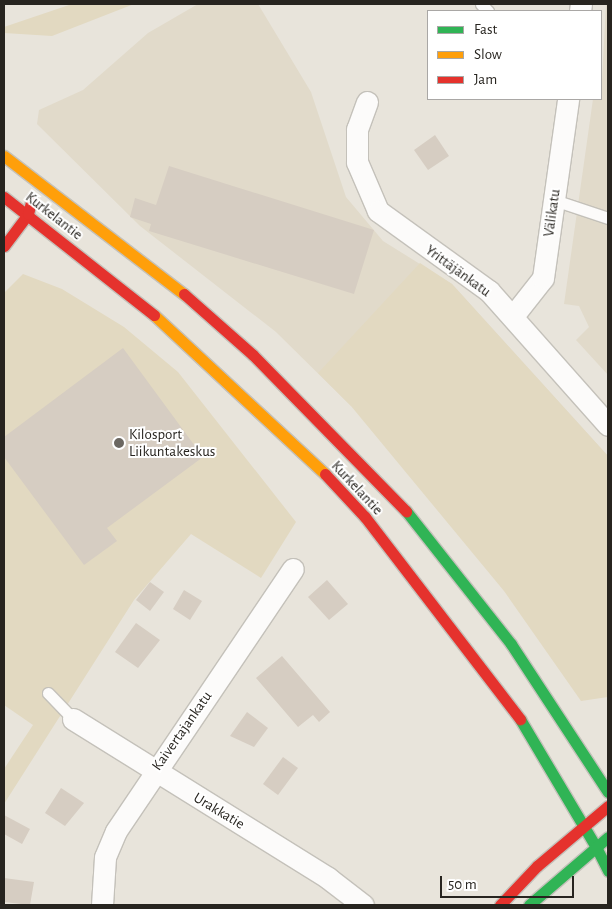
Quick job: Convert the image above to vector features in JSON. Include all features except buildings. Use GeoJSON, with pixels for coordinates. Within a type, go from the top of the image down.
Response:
{"type":"FeatureCollection","features":[{"type":"Feature","properties":{"kind":"main road","name":"Kurkelantie"},"geometry":{"type":"LineString","coordinates":[[4,156],[37,179],[254,355],[391,492],[511,644],[608,792]]}},
{"type":"Feature","properties":{"kind":"main road"},"geometry":{"type":"LineString","coordinates":[[5,200],[37,179]]}},
{"type":"Feature","properties":{"kind":"main road"},"geometry":{"type":"LineString","coordinates":[[4,246],[28,214],[37,179]]}},
{"type":"Feature","properties":{"kind":"main road","name":"Kurkelantie"},"geometry":{"type":"LineString","coordinates":[[5,200],[28,214],[177,333],[293,441],[365,518],[483,665],[584,825],[608,871]]}},
{"type":"Feature","properties":{"kind":"main road"},"geometry":{"type":"LineString","coordinates":[[500,905],[584,825],[608,806]]}},
{"type":"Feature","properties":{"kind":"main road"},"geometry":{"type":"LineString","coordinates":[[529,905],[608,838]]}},
{"type":"Feature","properties":{"kind":"street","name":"Välikatu"},"geometry":{"type":"LineString","coordinates":[[513,316],[543,278],[568,100]]}},
{"type":"Feature","properties":{"kind":"street","name":"Yrittäjänkatu"},"geometry":{"type":"LineString","coordinates":[[367,102],[357,129],[357,162],[378,211],[489,291],[608,425]]}},
{"type":"Feature","properties":{"kind":"street","name":"Kaivertajankatu"},"geometry":{"type":"LineString","coordinates":[[102,905],[110,842],[154,772],[293,569]]}},
{"type":"Feature","properties":{"kind":"street","name":"Urakkatie"},"geometry":{"type":"LineString","coordinates":[[73,719],[154,772],[314,869],[363,905]]}},
{"type":"Feature","properties":{"kind":"lane"},"geometry":{"type":"LineString","coordinates":[[554,200],[608,218]]}},
{"type":"Feature","properties":{"kind":"lane"},"geometry":{"type":"LineString","coordinates":[[48,693],[73,719]]}},
{"type":"Feature","properties":{"kind":"shaded area"},"geometry":{"type":"Polygon","coordinates":[[[72,4],[134,4],[52,36],[4,33],[4,27],[72,4]]]}},
{"type":"Feature","properties":{"kind":"shaded area"},"geometry":{"type":"Polygon","coordinates":[[[198,4],[258,4],[311,92],[346,197],[383,241],[452,284],[608,456],[351,406],[276,332],[140,226],[37,124],[39,110],[83,90],[148,33],[198,4]]]}},
{"type":"Feature","properties":{"kind":"shaded area"},"geometry":{"type":"Polygon","coordinates":[[[606,4],[608,4],[608,375],[576,340],[589,327],[579,306],[564,304],[593,100],[602,100],[606,4]]]}},
{"type":"Feature","properties":{"kind":"shaded area"},"geometry":{"type":"Polygon","coordinates":[[[420,263],[452,284],[608,456],[608,697],[581,701],[504,591],[351,406],[318,373],[420,263]]]}},
{"type":"Feature","properties":{"kind":"shaded area","name":"Kilosport Liikuntakeskus"},"geometry":{"type":"Polygon","coordinates":[[[23,274],[62,289],[124,327],[178,372],[296,522],[261,578],[191,534],[134,600],[4,804],[4,769],[33,725],[4,705],[4,293],[23,274]]]}},
{"type":"Feature","properties":{"kind":"traffic: fast"},"geometry":{"type":"LineString","coordinates":[[406,511],[511,644],[608,792]]}},
{"type":"Feature","properties":{"kind":"traffic: fast"},"geometry":{"type":"LineString","coordinates":[[520,719],[596,847]]}},
{"type":"Feature","properties":{"kind":"traffic: fast"},"geometry":{"type":"LineString","coordinates":[[529,905],[608,837]]}},
{"type":"Feature","properties":{"kind":"traffic: fast"},"geometry":{"type":"LineString","coordinates":[[596,847],[608,871]]}},
{"type":"Feature","properties":{"kind":"traffic: slow"},"geometry":{"type":"LineString","coordinates":[[4,156],[184,294]]}},
{"type":"Feature","properties":{"kind":"traffic: slow"},"geometry":{"type":"LineString","coordinates":[[154,315],[325,474]]}},
{"type":"Feature","properties":{"kind":"traffic: jam"},"geometry":{"type":"LineString","coordinates":[[4,197],[154,315]]}},
{"type":"Feature","properties":{"kind":"traffic: jam"},"geometry":{"type":"LineString","coordinates":[[4,246],[28,214],[32,198]]}},
{"type":"Feature","properties":{"kind":"traffic: jam"},"geometry":{"type":"LineString","coordinates":[[184,294],[253,355],[406,511]]}},
{"type":"Feature","properties":{"kind":"traffic: jam"},"geometry":{"type":"LineString","coordinates":[[325,474],[365,517],[520,719]]}},
{"type":"Feature","properties":{"kind":"traffic: jam"},"geometry":{"type":"LineString","coordinates":[[500,905],[537,866],[608,806]]}},
{"type":"Feature","properties":{"kind":"place","name":"Kilosport Liikuntakeskus"},"geometry":{"type":"Point","coordinates":[119,443]}}]}
